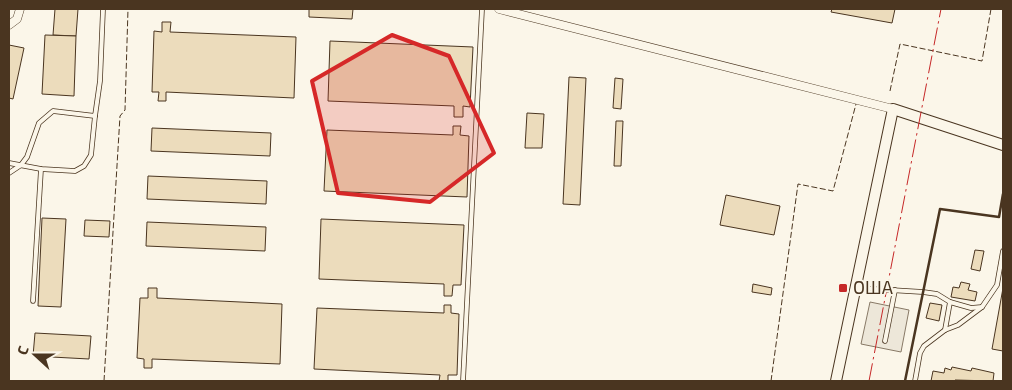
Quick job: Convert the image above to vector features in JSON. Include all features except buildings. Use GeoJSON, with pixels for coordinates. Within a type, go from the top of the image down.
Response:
{"type":"FeatureCollection","features":[{"type":"Feature","properties":{"kind":"street"},"geometry":{"type":"LineString","coordinates":[[9,25],[17,19],[20,9]]}},
{"type":"Feature","properties":{"kind":"street"},"geometry":{"type":"LineString","coordinates":[[499,9],[893,109],[1003,145]]}},
{"type":"Feature","properties":{"kind":"street"},"geometry":{"type":"LineString","coordinates":[[836,381],[893,109]]}},
{"type":"Feature","properties":{"kind":"lane"},"geometry":{"type":"LineString","coordinates":[[9,164],[75,171],[84,166],[91,156],[100,81],[103,9]]}},
{"type":"Feature","properties":{"kind":"lane"},"geometry":{"type":"LineString","coordinates":[[463,381],[482,9]]}},
{"type":"Feature","properties":{"kind":"lane"},"geometry":{"type":"LineString","coordinates":[[9,173],[22,165],[27,157],[38,123],[53,111],[95,116]]}},
{"type":"Feature","properties":{"kind":"lane"},"geometry":{"type":"LineString","coordinates":[[33,301],[41,168]]}},
{"type":"Feature","properties":{"kind":"lane"},"geometry":{"type":"LineString","coordinates":[[915,381],[920,353],[924,346],[945,330],[958,325],[982,307],[997,285],[1003,251]]}},
{"type":"Feature","properties":{"kind":"lane"},"geometry":{"type":"LineString","coordinates":[[857,288],[937,294],[950,302],[971,308],[982,307]]}},
{"type":"Feature","properties":{"kind":"lane"},"geometry":{"type":"LineString","coordinates":[[885,341],[895,290]]}},
{"type":"Feature","properties":{"kind":"lane"},"geometry":{"type":"LineString","coordinates":[[945,330],[950,302]]}},
{"type":"Feature","properties":{"kind":"highlighted area"},"geometry":{"type":"Polygon","coordinates":[[[392,35],[449,56],[494,153],[430,202],[338,193],[312,81],[392,35]]]}},
{"type":"Feature","properties":{"kind":"shaded area"},"geometry":{"type":"Polygon","coordinates":[[[870,302],[909,310],[901,352],[861,344],[870,302]]]}},
{"type":"Feature","properties":{"kind":"fence"},"geometry":{"type":"LineString","coordinates":[[104,381],[120,116],[125,110],[128,9]]}},
{"type":"Feature","properties":{"kind":"fence"},"geometry":{"type":"LineString","coordinates":[[890,91],[900,44],[982,61],[991,9]]}},
{"type":"Feature","properties":{"kind":"fence"},"geometry":{"type":"LineString","coordinates":[[771,381],[798,184],[833,191],[856,104]]}},
{"type":"Feature","properties":{"kind":"wall"},"geometry":{"type":"LineString","coordinates":[[905,381],[940,209],[999,217],[1003,194]]}},
{"type":"Feature","properties":{"kind":"power"},"geometry":{"type":"LineString","coordinates":[[869,381],[941,9]]}},
{"type":"Feature","properties":{"kind":"place","name":"ОША"},"geometry":{"type":"Point","coordinates":[843,288]}}]}
